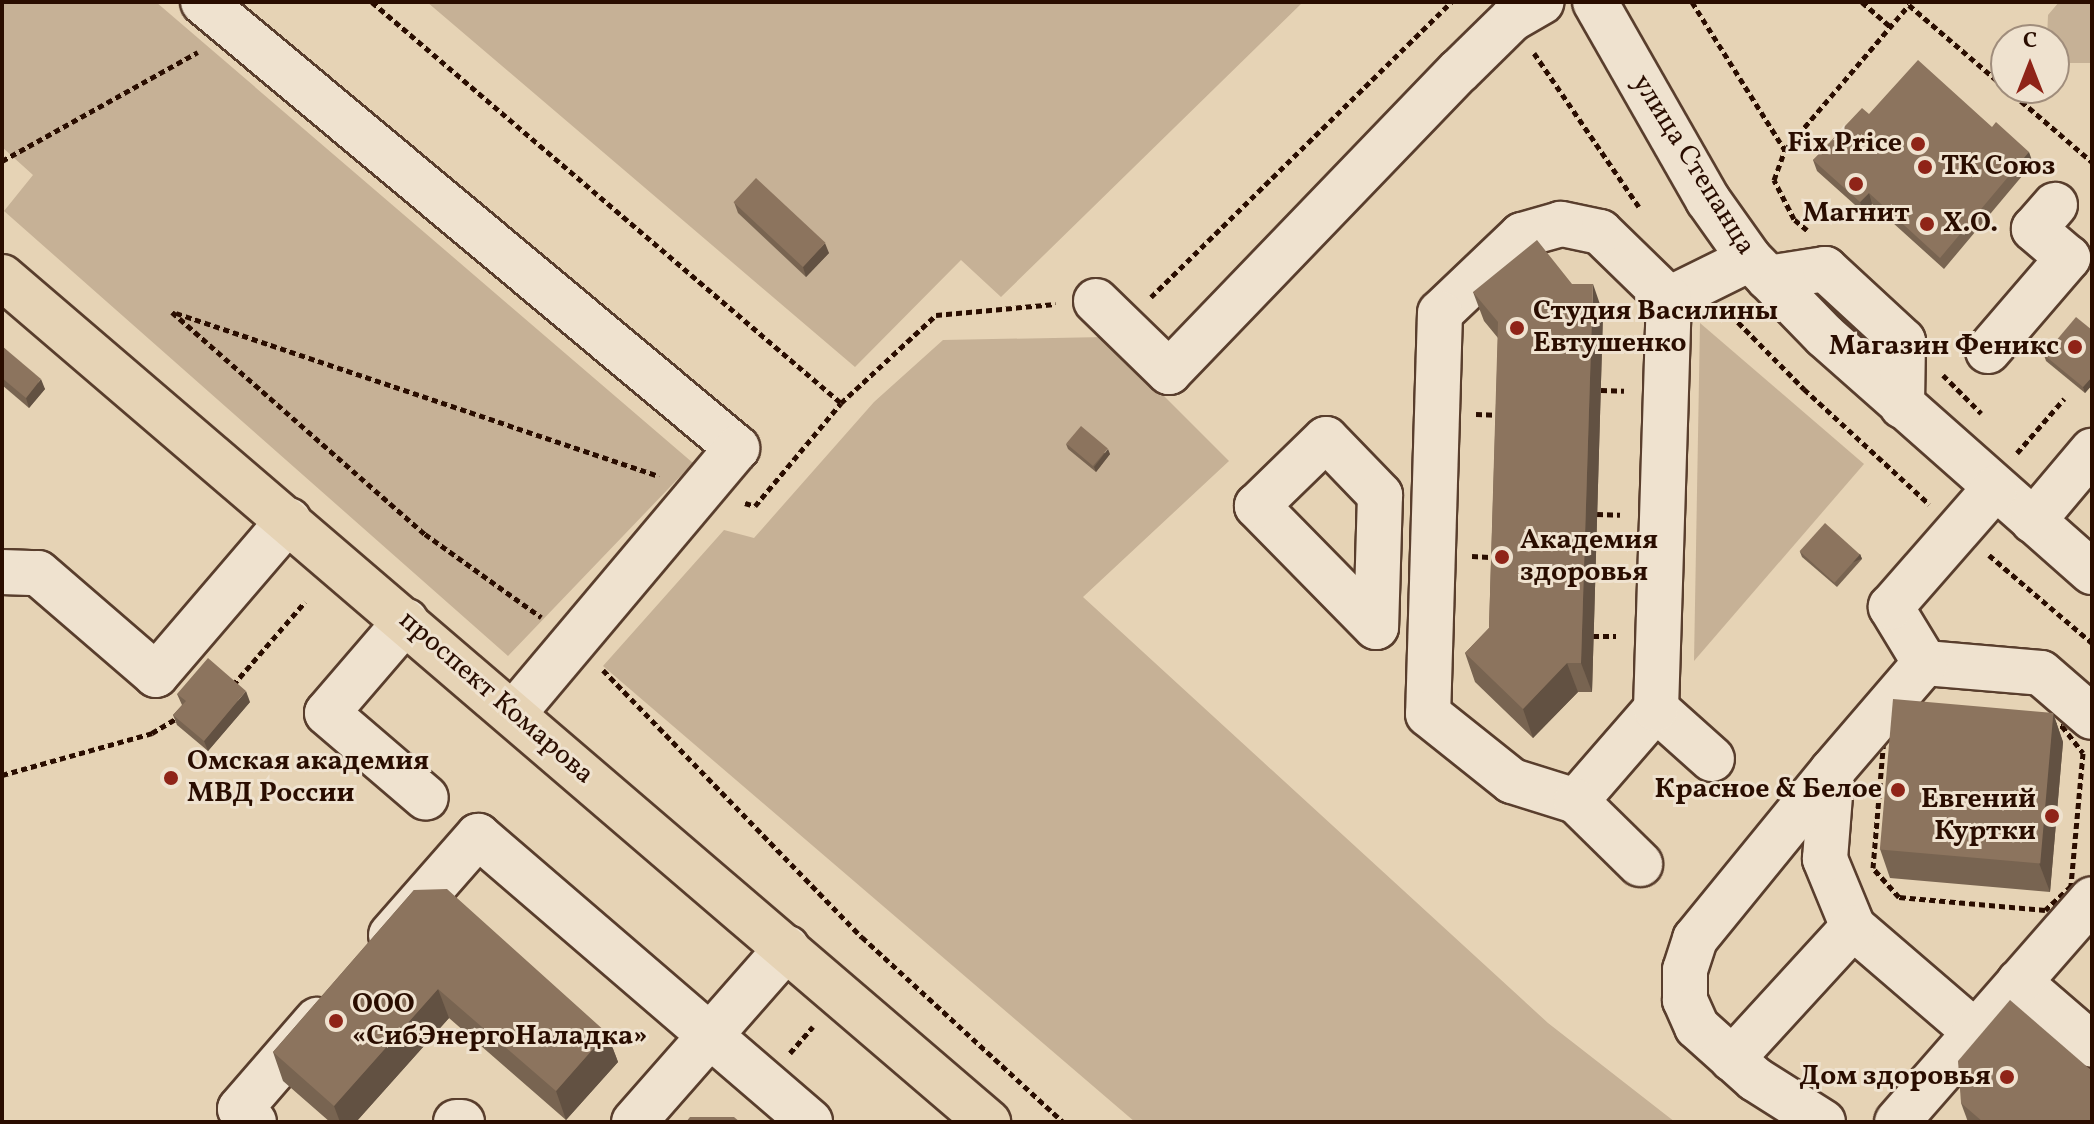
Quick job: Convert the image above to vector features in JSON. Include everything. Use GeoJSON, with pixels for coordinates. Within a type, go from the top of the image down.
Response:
{"type":"FeatureCollection","features":[{"type":"Feature","properties":{"kind":"main road","name":"проспект Комарова"},"geometry":{"type":"LineString","coordinates":[[2,277],[988,1122]]}},
{"type":"Feature","properties":{"kind":"street"},"geometry":{"type":"LineString","coordinates":[[203,2],[737,448],[514,713]]}},
{"type":"Feature","properties":{"kind":"street"},"geometry":{"type":"LineString","coordinates":[[1108,313],[1169,372],[1459,71],[1512,19],[1542,2]]}},
{"type":"Feature","properties":{"kind":"street","name":"улица Степанца"},"geometry":{"type":"LineString","coordinates":[[1595,2],[1708,200],[1759,269],[1902,406],[2092,572]]}},
{"type":"Feature","properties":{"kind":"street"},"geometry":{"type":"LineString","coordinates":[[1988,351],[2080,268],[2034,229],[2055,205]]}},
{"type":"Feature","properties":{"kind":"street"},"geometry":{"type":"LineString","coordinates":[[1576,801],[1656,709],[1669,299],[1600,232],[1561,224],[1522,235],[1440,313],[1428,714],[1512,781],[1576,801],[1640,864]]}},
{"type":"Feature","properties":{"kind":"street"},"geometry":{"type":"LineString","coordinates":[[1669,299],[1759,269],[1825,269],[1903,341],[1902,406]]}},
{"type":"Feature","properties":{"kind":"street"},"geometry":{"type":"LineString","coordinates":[[2033,521],[2092,451]]}},
{"type":"Feature","properties":{"kind":"street"},"geometry":{"type":"LineString","coordinates":[[1380,495],[1434,483]]}},
{"type":"Feature","properties":{"kind":"street"},"geometry":{"type":"LineString","coordinates":[[1925,663],[1891,607],[1995,488]]}},
{"type":"Feature","properties":{"kind":"street"},"geometry":{"type":"LineString","coordinates":[[2,572],[38,573],[156,675],[289,520]]}},
{"type":"Feature","properties":{"kind":"street"},"geometry":{"type":"LineString","coordinates":[[406,621],[327,713],[426,798]]}},
{"type":"Feature","properties":{"kind":"street"},"geometry":{"type":"LineString","coordinates":[[1925,663],[2041,673],[2092,717]]}},
{"type":"Feature","properties":{"kind":"street"},"geometry":{"type":"LineString","coordinates":[[1823,1122],[1732,1059],[1697,1027],[1685,1000],[1685,970],[1695,939],[1925,663]]}},
{"type":"Feature","properties":{"kind":"street"},"geometry":{"type":"LineString","coordinates":[[1656,709],[1712,759]]}},
{"type":"Feature","properties":{"kind":"street"},"geometry":{"type":"LineString","coordinates":[[1832,771],[1825,859],[1853,927],[1975,1032]]}},
{"type":"Feature","properties":{"kind":"street"},"geometry":{"type":"LineString","coordinates":[[254,1122],[240,1109],[478,836],[810,1122]]}},
{"type":"Feature","properties":{"kind":"street"},"geometry":{"type":"LineString","coordinates":[[1897,1122],[2092,899]]}},
{"type":"Feature","properties":{"kind":"street"},"geometry":{"type":"LineString","coordinates":[[1732,1059],[1853,927]]}},
{"type":"Feature","properties":{"kind":"street"},"geometry":{"type":"LineString","coordinates":[[634,1122],[787,948]]}},
{"type":"Feature","properties":{"kind":"street"},"geometry":{"type":"LineString","coordinates":[[2019,982],[2092,1045]]}},
{"type":"Feature","properties":{"kind":"path"},"geometry":{"type":"LineString","coordinates":[[372,2],[841,403]]}},
{"type":"Feature","properties":{"kind":"path"},"geometry":{"type":"LineString","coordinates":[[1063,1122],[862,937],[575,641],[425,534],[172,312],[701,491],[755,506],[841,403],[936,315],[1108,313],[1451,2]]}},
{"type":"Feature","properties":{"kind":"path"},"geometry":{"type":"LineString","coordinates":[[1692,2],[1785,150],[1909,5],[1990,74]]}},
{"type":"Feature","properties":{"kind":"path"},"geometry":{"type":"LineString","coordinates":[[1862,2],[1891,27]]}},
{"type":"Feature","properties":{"kind":"path"},"geometry":{"type":"LineString","coordinates":[[2,161],[237,31]]}},
{"type":"Feature","properties":{"kind":"path"},"geometry":{"type":"LineString","coordinates":[[2025,104],[2092,162]]}},
{"type":"Feature","properties":{"kind":"path"},"geometry":{"type":"LineString","coordinates":[[1903,341],[1926,357],[1990,423]]}},
{"type":"Feature","properties":{"kind":"path"},"geometry":{"type":"LineString","coordinates":[[1601,390],[1630,391]]}},
{"type":"Feature","properties":{"kind":"path"},"geometry":{"type":"LineString","coordinates":[[2008,443],[2017,453],[2064,399]]}},
{"type":"Feature","properties":{"kind":"path"},"geometry":{"type":"LineString","coordinates":[[1483,414],[1507,416]]}},
{"type":"Feature","properties":{"kind":"path"},"geometry":{"type":"LineString","coordinates":[[1597,514],[1626,516]]}},
{"type":"Feature","properties":{"kind":"path"},"geometry":{"type":"LineString","coordinates":[[1479,556],[1502,557]]}},
{"type":"Feature","properties":{"kind":"path"},"geometry":{"type":"LineString","coordinates":[[232,686],[305,602]]}},
{"type":"Feature","properties":{"kind":"path"},"geometry":{"type":"LineString","coordinates":[[1593,636],[1623,636]]}},
{"type":"Feature","properties":{"kind":"path"},"geometry":{"type":"LineString","coordinates":[[2,775],[152,733],[189,711]]}},
{"type":"Feature","properties":{"kind":"path"},"geometry":{"type":"LineString","coordinates":[[1911,713],[1984,719],[2062,726],[2083,753],[2071,886],[2045,910],[1899,897],[1873,868],[1884,738],[1911,713]]}},
{"type":"Feature","properties":{"kind":"path"},"geometry":{"type":"LineString","coordinates":[[1983,734],[1984,719]]}},
{"type":"Feature","properties":{"kind":"shaded area"},"geometry":{"type":"Polygon","coordinates":[[[2,2],[156,2],[693,463],[508,656],[4,211],[33,175],[2,147],[2,2]]]}},
{"type":"Feature","properties":{"kind":"shaded area"},"geometry":{"type":"Polygon","coordinates":[[[427,2],[1303,2],[1001,297],[961,260],[855,367],[427,2]]]}},
{"type":"Feature","properties":{"kind":"shaded area"},"geometry":{"type":"Polygon","coordinates":[[[2059,2],[2092,2],[2092,63],[2070,63],[2070,24],[2048,24],[2048,15],[2059,2]]]}},
{"type":"Feature","properties":{"kind":"shaded area"},"geometry":{"type":"Polygon","coordinates":[[[1700,323],[1864,464],[1694,661],[1700,323]]]}},
{"type":"Feature","properties":{"kind":"shaded area"},"geometry":{"type":"Polygon","coordinates":[[[1105,337],[1229,461],[1083,597],[1548,1023],[1675,1122],[1135,1122],[603,666],[724,530],[754,538],[874,402],[943,340],[1105,337]]]}},
{"type":"Feature","properties":{"kind":"building","name":"ТК Союз"},"geometry":{"type":"Polygon","coordinates":[[[1918,60],[1992,127],[1996,122],[2029,152],[1940,258],[1869,193],[1860,202],[1813,160],[1862,108],[1869,114],[1918,60]]]}},
{"type":"Feature","properties":{"kind":"building"},"geometry":{"type":"Polygon","coordinates":[[[756,178],[825,243],[803,267],[733,202],[756,178]]]}},
{"type":"Feature","properties":{"kind":"building"},"geometry":{"type":"Polygon","coordinates":[[[1537,240],[1572,284],[1593,284],[1581,663],[1567,663],[1523,709],[1465,653],[1489,628],[1498,322],[1473,292],[1537,240]]]}},
{"type":"Feature","properties":{"kind":"building","name":"Магазин Феникс"},"geometry":{"type":"Polygon","coordinates":[[[2076,317],[2092,330],[2092,377],[2083,387],[2044,355],[2076,317]]]}},
{"type":"Feature","properties":{"kind":"building"},"geometry":{"type":"Polygon","coordinates":[[[2,346],[41,379],[26,398],[2,378],[2,346]]]}},
{"type":"Feature","properties":{"kind":"building"},"geometry":{"type":"Polygon","coordinates":[[[1081,426],[1108,448],[1093,466],[1066,444],[1081,426]]]}},
{"type":"Feature","properties":{"kind":"building"},"geometry":{"type":"Polygon","coordinates":[[[1825,523],[1860,554],[1835,583],[1800,551],[1825,523]]]}},
{"type":"Feature","properties":{"kind":"building"},"geometry":{"type":"Polygon","coordinates":[[[208,658],[246,691],[204,741],[173,715],[186,701],[177,694],[208,658]]]}},
{"type":"Feature","properties":{"kind":"building"},"geometry":{"type":"Polygon","coordinates":[[[1893,699],[2053,713],[2040,863],[1880,849],[1893,699]]]}},
{"type":"Feature","properties":{"kind":"building"},"geometry":{"type":"Polygon","coordinates":[[[447,889],[607,1033],[556,1091],[438,989],[334,1106],[273,1052],[414,890],[447,889]]]}},
{"type":"Feature","properties":{"kind":"building"},"geometry":{"type":"Polygon","coordinates":[[[2010,1000],[2092,1071],[2092,1122],[1983,1122],[1961,1103],[1958,1061],[2010,1000]]]}},
{"type":"Feature","properties":{"kind":"building"},"geometry":{"type":"Polygon","coordinates":[[[690,1117],[734,1117],[740,1122],[686,1122],[690,1117]]]}},
{"type":"Feature","properties":{"kind":"place","name":"Fix Price"},"geometry":{"type":"Point","coordinates":[1918,144]}},
{"type":"Feature","properties":{"kind":"place","name":"ТК Союз"},"geometry":{"type":"Point","coordinates":[1925,167]}},
{"type":"Feature","properties":{"kind":"place","name":"Магнит"},"geometry":{"type":"Point","coordinates":[1856,184]}},
{"type":"Feature","properties":{"kind":"place","name":"X.O."},"geometry":{"type":"Point","coordinates":[1927,224]}},
{"type":"Feature","properties":{"kind":"place","name":"Студия Василины Евтушенко"},"geometry":{"type":"Point","coordinates":[1517,328]}},
{"type":"Feature","properties":{"kind":"place","name":"Магазин Феникс"},"geometry":{"type":"Point","coordinates":[2075,347]}},
{"type":"Feature","properties":{"kind":"place","name":"Академия здоровья"},"geometry":{"type":"Point","coordinates":[1502,557]}},
{"type":"Feature","properties":{"kind":"place","name":"Омская академия МВД России"},"geometry":{"type":"Point","coordinates":[171,778]}},
{"type":"Feature","properties":{"kind":"place","name":"Красное & Белое"},"geometry":{"type":"Point","coordinates":[1898,790]}},
{"type":"Feature","properties":{"kind":"place","name":"Евгений Куртки"},"geometry":{"type":"Point","coordinates":[2052,816]}},
{"type":"Feature","properties":{"kind":"place","name":"ООО «СибЭнергоНаладка»"},"geometry":{"type":"Point","coordinates":[336,1021]}},
{"type":"Feature","properties":{"kind":"place","name":"Дом здоровья"},"geometry":{"type":"Point","coordinates":[2007,1077]}}]}
